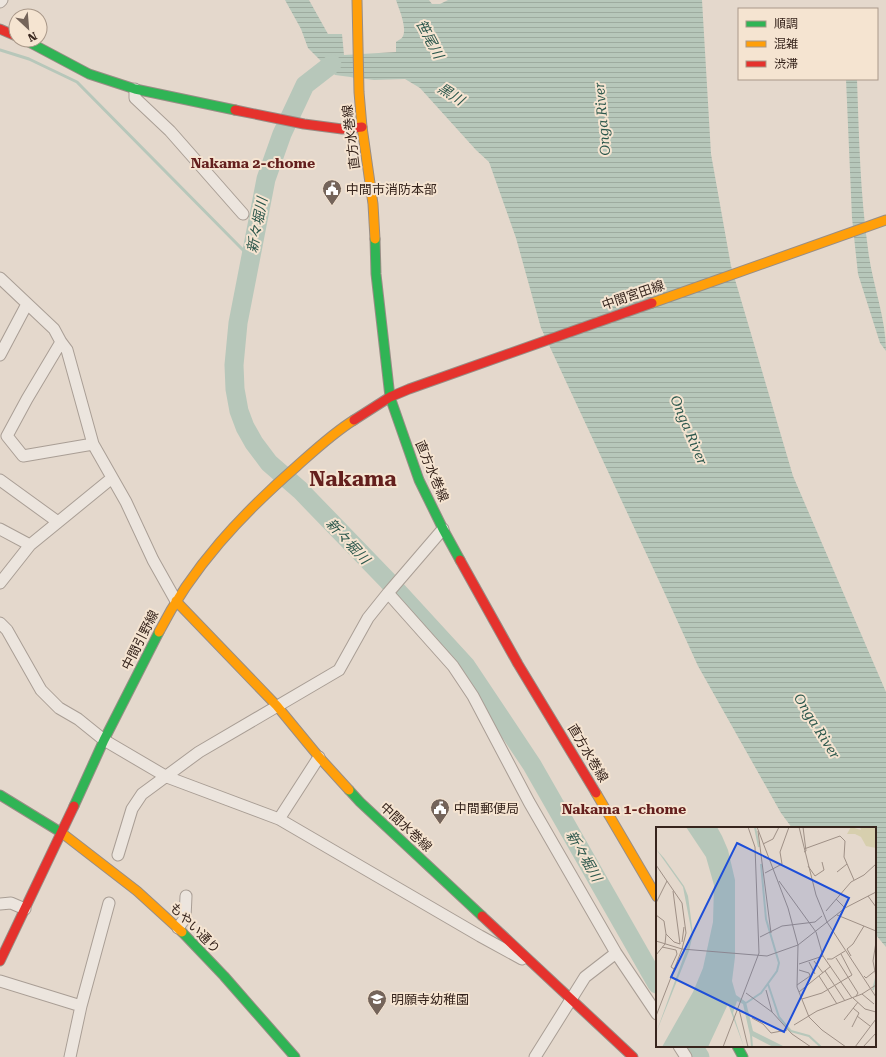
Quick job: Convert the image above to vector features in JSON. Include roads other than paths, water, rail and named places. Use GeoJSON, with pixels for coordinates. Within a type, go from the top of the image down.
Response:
{"type":"FeatureCollection","features":[{"type":"Feature","properties":{"kind":"main road"},"geometry":{"type":"LineString","coordinates":[[351,0],[357,4]]}},
{"type":"Feature","properties":{"kind":"main road","name":"直方水巻線"},"geometry":{"type":"LineString","coordinates":[[357,4],[359,92],[362,127],[373,204],[376,274],[390,397],[419,480],[443,528],[518,664],[577,760],[656,895]]}},
{"type":"Feature","properties":{"kind":"main road"},"geometry":{"type":"LineString","coordinates":[[40,48],[89,74],[135,89],[304,124],[342,129],[362,127]]}},
{"type":"Feature","properties":{"kind":"main road","name":"中間宮田線"},"geometry":{"type":"LineString","coordinates":[[390,397],[886,220]]}},
{"type":"Feature","properties":{"kind":"main road","name":"中間引野線"},"geometry":{"type":"LineString","coordinates":[[0,961],[62,833],[104,740],[176,601],[207,557],[234,524],[267,492],[338,430],[390,397]]}},
{"type":"Feature","properties":{"kind":"main road","name":"中間水巻線"},"geometry":{"type":"LineString","coordinates":[[176,601],[277,706],[319,757],[360,802],[633,1057]]}},
{"type":"Feature","properties":{"kind":"main road","name":"もやい通り"},"geometry":{"type":"LineString","coordinates":[[0,795],[62,833],[123,880],[178,928],[222,974],[295,1057]]}},
{"type":"Feature","properties":{"kind":"main road"},"geometry":{"type":"LineString","coordinates":[[738,1047],[743,1057]]}},
{"type":"Feature","properties":{"kind":"street"},"geometry":{"type":"LineString","coordinates":[[135,89],[135,98],[170,131],[243,214]]}},
{"type":"Feature","properties":{"kind":"street"},"geometry":{"type":"LineString","coordinates":[[0,278],[54,328],[67,350],[93,444],[126,502],[153,560],[176,601]]}},
{"type":"Feature","properties":{"kind":"street"},"geometry":{"type":"LineString","coordinates":[[0,355],[27,304]]}},
{"type":"Feature","properties":{"kind":"street"},"geometry":{"type":"LineString","coordinates":[[61,342],[27,398],[7,436],[23,456],[93,444]]}},
{"type":"Feature","properties":{"kind":"street"},"geometry":{"type":"LineString","coordinates":[[0,583],[30,545],[112,478]]}},
{"type":"Feature","properties":{"kind":"street"},"geometry":{"type":"LineString","coordinates":[[0,480],[58,522]]}},
{"type":"Feature","properties":{"kind":"street"},"geometry":{"type":"LineString","coordinates":[[118,855],[132,809],[142,794],[199,752],[340,670],[368,618],[443,528]]}},
{"type":"Feature","properties":{"kind":"street"},"geometry":{"type":"LineString","coordinates":[[0,530],[30,545]]}},
{"type":"Feature","properties":{"kind":"street"},"geometry":{"type":"LineString","coordinates":[[388,593],[452,666],[473,696],[529,802],[616,953],[656,1013]]}},
{"type":"Feature","properties":{"kind":"street"},"geometry":{"type":"LineString","coordinates":[[0,623],[7,630],[41,690],[59,708],[78,719],[104,740],[166,777],[279,819],[480,936],[533,965]]}},
{"type":"Feature","properties":{"kind":"street"},"geometry":{"type":"LineString","coordinates":[[279,819],[319,757]]}},
{"type":"Feature","properties":{"kind":"street"},"geometry":{"type":"LineString","coordinates":[[178,928],[185,918],[186,896]]}},
{"type":"Feature","properties":{"kind":"street"},"geometry":{"type":"LineString","coordinates":[[0,904],[11,903],[25,909]]}},
{"type":"Feature","properties":{"kind":"street"},"geometry":{"type":"LineString","coordinates":[[70,1057],[109,903]]}},
{"type":"Feature","properties":{"kind":"street"},"geometry":{"type":"LineString","coordinates":[[535,1057],[585,977],[616,953]]}},
{"type":"Feature","properties":{"kind":"street"},"geometry":{"type":"LineString","coordinates":[[0,981],[82,1006]]}},
{"type":"Feature","properties":{"kind":"street"},"geometry":{"type":"LineString","coordinates":[[680,1047],[686,1057]]}},
{"type":"Feature","properties":{"kind":"water"},"geometry":{"type":"Polygon","coordinates":[[[285,0],[309,0],[328,34],[342,34],[344,55],[396,52],[396,42],[401,39],[404,28],[396,0],[429,0],[432,4],[440,4],[448,0],[702,0],[711,154],[731,266],[793,476],[886,692],[886,947],[876,935],[876,827],[791,827],[781,813],[698,666],[541,328],[516,238],[489,162],[476,150],[420,88],[405,79],[374,80],[335,75],[308,48],[301,29],[285,0]]]}},
{"type":"Feature","properties":{"kind":"water"},"geometry":{"type":"Polygon","coordinates":[[[846,80],[857,80],[860,164],[865,228],[872,275],[884,326],[886,351],[880,343],[858,274],[852,218],[846,80]]]}},
{"type":"Feature","properties":{"kind":"waterway"},"geometry":{"type":"LineString","coordinates":[[0,50],[29,59],[77,82],[244,251],[251,254]]}},
{"type":"Feature","properties":{"kind":"waterway","name":"新々堀川"},"geometry":{"type":"LineString","coordinates":[[332,64],[305,85],[282,134],[266,179],[238,323],[234,365],[235,389],[239,411],[245,427],[254,443],[269,463],[300,490],[388,581],[466,666],[532,765],[656,982]]}},
{"type":"Feature","properties":{"kind":"waterway","name":"新々堀川"},"geometry":{"type":"LineString","coordinates":[[694,1047],[700,1057]]}},
{"type":"Feature","properties":{"kind":"place","name":"中間市消防本部"},"geometry":{"type":"Point","coordinates":[332,206]}},
{"type":"Feature","properties":{"kind":"place","name":"中間郵便局"},"geometry":{"type":"Point","coordinates":[440,825]}},
{"type":"Feature","properties":{"kind":"place","name":"明願寺幼稚園"},"geometry":{"type":"Point","coordinates":[377,1016]}},
{"type":"Feature","properties":{"kind":"district","name":"Nakama 2-chome"},"geometry":{"type":"Point","coordinates":[253,163]}},
{"type":"Feature","properties":{"kind":"district","name":"Nakama"},"geometry":{"type":"Point","coordinates":[353,479]}},
{"type":"Feature","properties":{"kind":"district","name":"Nakama 1-chome"},"geometry":{"type":"Point","coordinates":[624,809]}},
{"type":"Feature","properties":{"kind":"water label","name":"笹尾川"},"geometry":{"type":"Point","coordinates":[430,39]}},
{"type":"Feature","properties":{"kind":"water label","name":"黒川"},"geometry":{"type":"Point","coordinates":[451,94]}},
{"type":"Feature","properties":{"kind":"water label","name":"Onga River"},"geometry":{"type":"Point","coordinates":[602,119]}},
{"type":"Feature","properties":{"kind":"water label","name":"Onga River"},"geometry":{"type":"Point","coordinates":[689,430]}},
{"type":"Feature","properties":{"kind":"water label","name":"Onga River"},"geometry":{"type":"Point","coordinates":[817,726]}}]}
